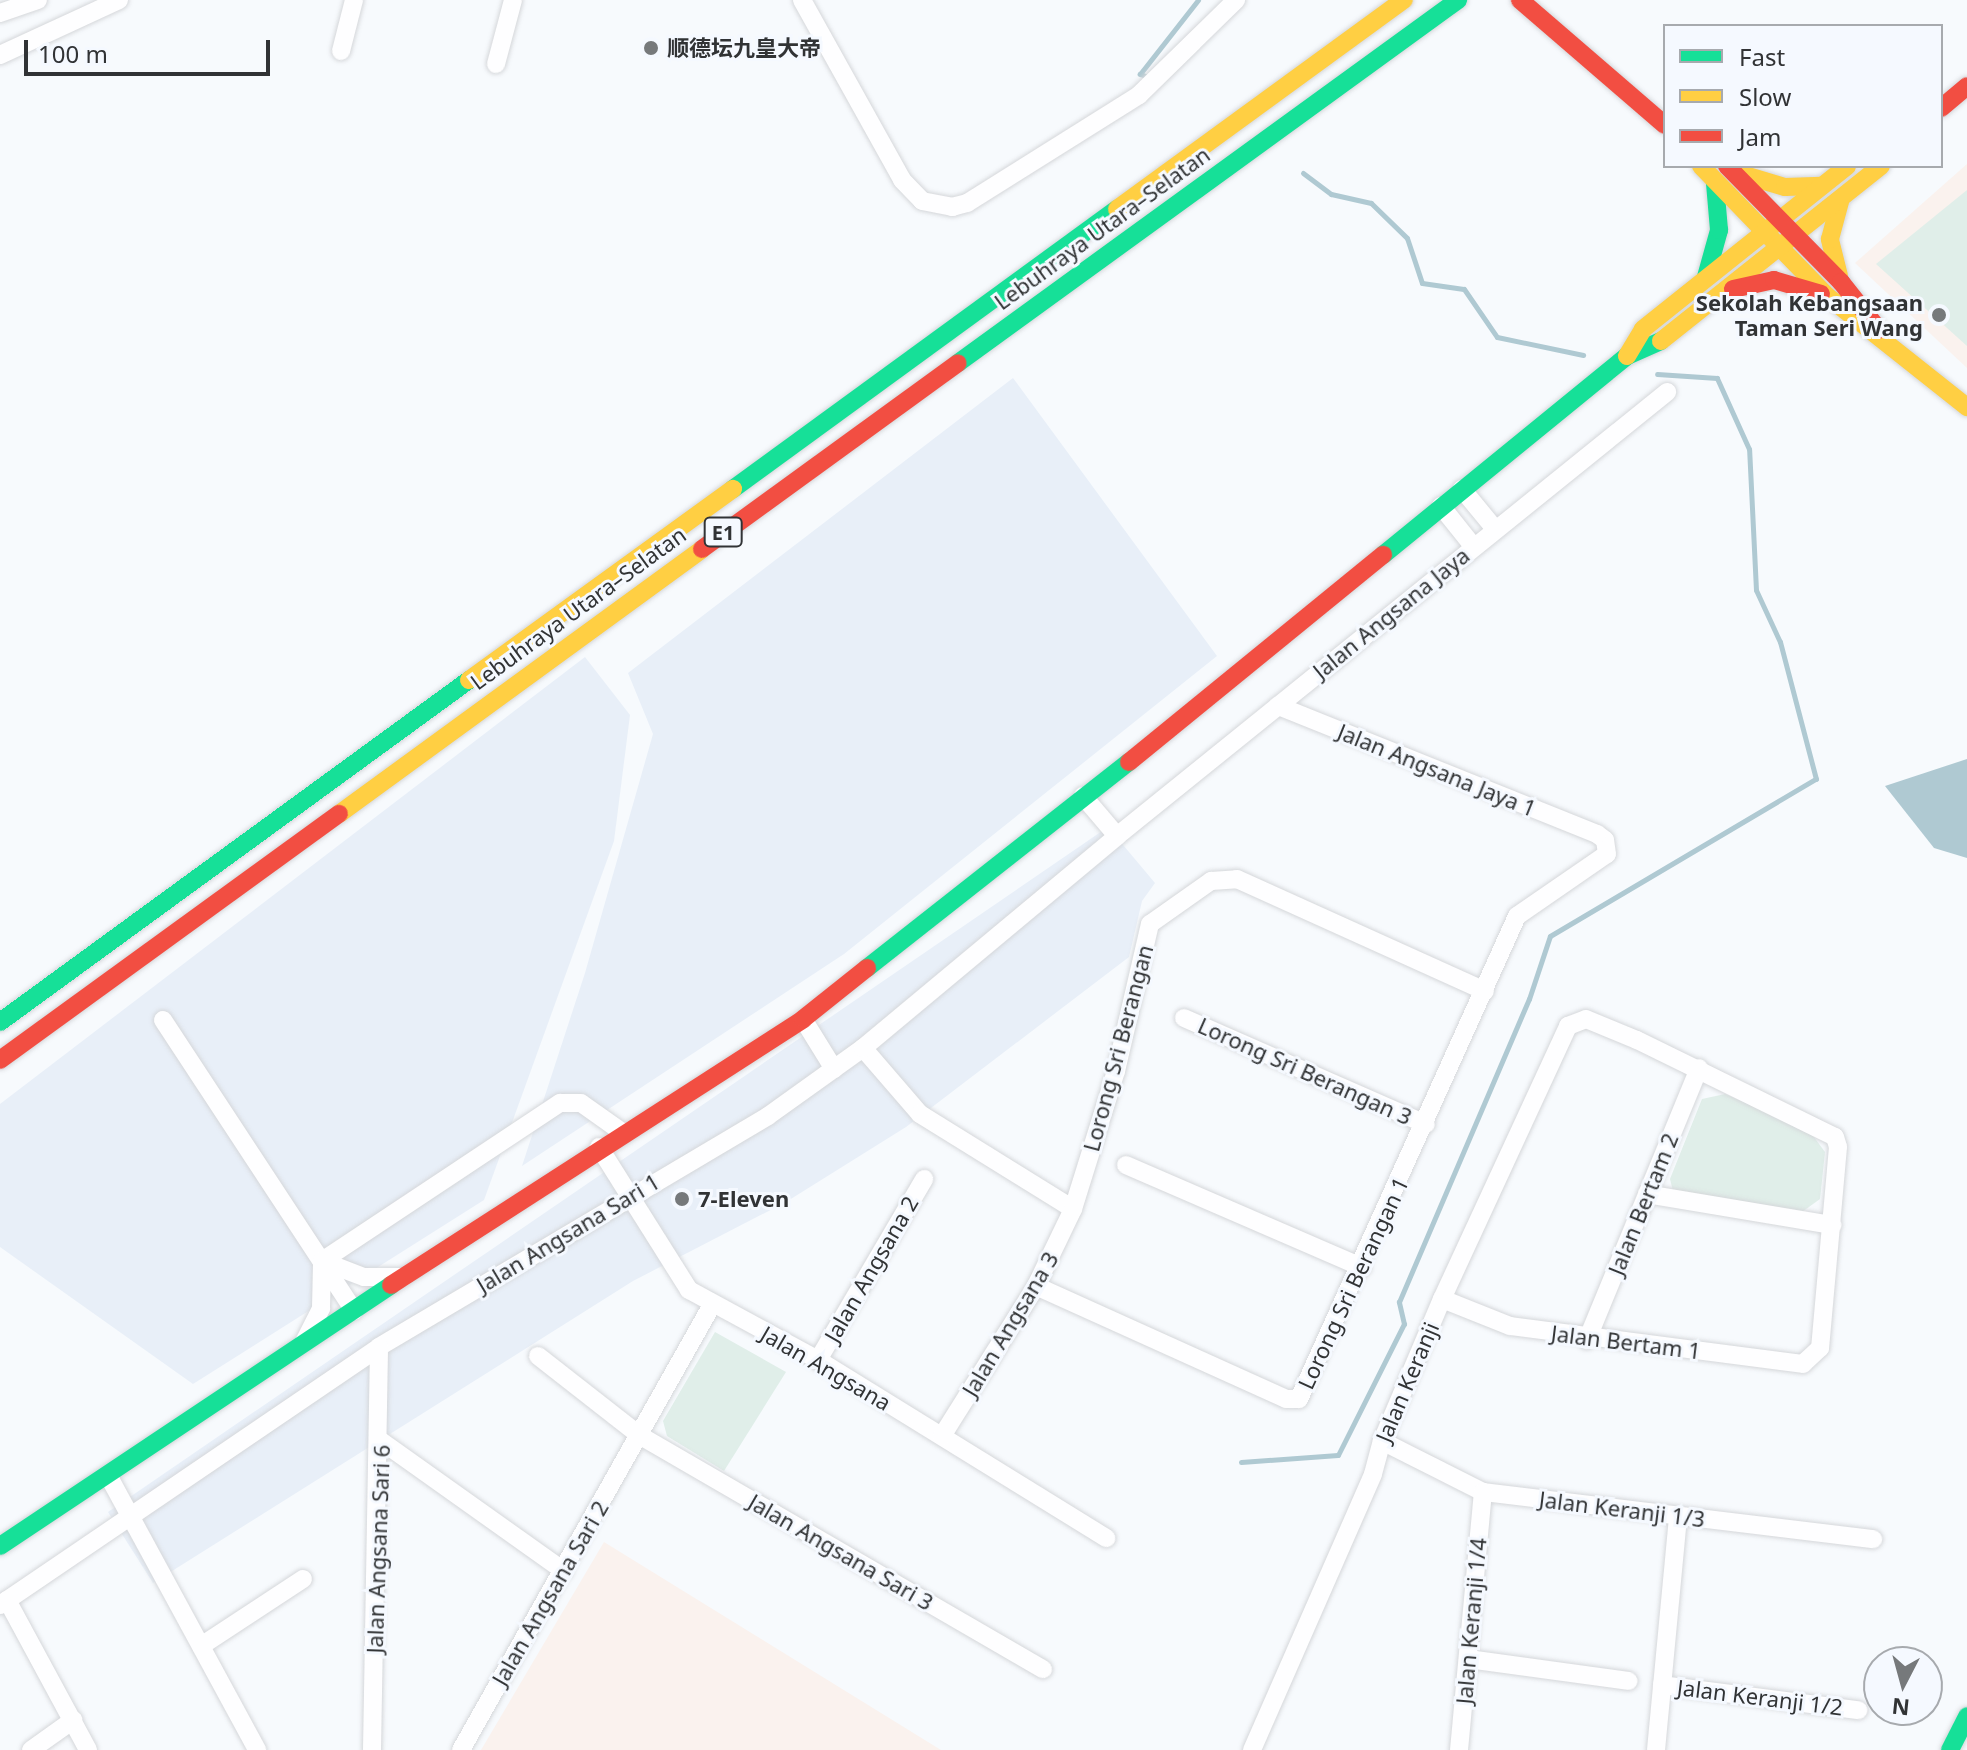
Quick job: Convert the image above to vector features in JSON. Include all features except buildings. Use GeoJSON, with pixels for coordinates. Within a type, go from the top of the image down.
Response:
{"type":"FeatureCollection","features":[{"type":"Feature","properties":{"kind":"main road","name":"Lebuhraya Utara–Selatan"},"geometry":{"type":"LineString","coordinates":[[0,1022],[1404,0]]}},
{"type":"Feature","properties":{"kind":"main road"},"geometry":{"type":"LineString","coordinates":[[1520,0],[1663,123]]}},
{"type":"Feature","properties":{"kind":"main road","name":"Lebuhraya Utara–Selatan"},"geometry":{"type":"LineString","coordinates":[[0,1060],[1453,4]]}},
{"type":"Feature","properties":{"kind":"main road"},"geometry":{"type":"LineString","coordinates":[[1943,106],[1967,86]]}},
{"type":"Feature","properties":{"kind":"main road"},"geometry":{"type":"LineString","coordinates":[[1703,168],[1827,296],[1967,407]]}},
{"type":"Feature","properties":{"kind":"main road"},"geometry":{"type":"LineString","coordinates":[[1627,356],[1643,329],[1845,168]]}},
{"type":"Feature","properties":{"kind":"main road"},"geometry":{"type":"LineString","coordinates":[[0,1546],[109,1477],[599,1147],[803,1019],[1627,356],[1657,344],[1879,168]]}},
{"type":"Feature","properties":{"kind":"main road"},"geometry":{"type":"LineString","coordinates":[[1731,169],[1785,187],[1823,186]]}},
{"type":"Feature","properties":{"kind":"main road"},"geometry":{"type":"LineString","coordinates":[[1731,169],[1841,282],[1887,342]]}},
{"type":"Feature","properties":{"kind":"main road"},"geometry":{"type":"LineString","coordinates":[[1706,277],[1719,230],[1715,183]]}},
{"type":"Feature","properties":{"kind":"main road"},"geometry":{"type":"LineString","coordinates":[[1840,201],[1830,239],[1841,282]]}},
{"type":"Feature","properties":{"kind":"main road"},"geometry":{"type":"LineString","coordinates":[[1721,293],[1774,280],[1827,296]]}},
{"type":"Feature","properties":{"kind":"main road"},"geometry":{"type":"LineString","coordinates":[[1950,1750],[1967,1716]]}},
{"type":"Feature","properties":{"kind":"street"},"geometry":{"type":"LineString","coordinates":[[0,13],[38,0]]}},
{"type":"Feature","properties":{"kind":"street"},"geometry":{"type":"LineString","coordinates":[[0,55],[119,0]]}},
{"type":"Feature","properties":{"kind":"street"},"geometry":{"type":"LineString","coordinates":[[341,51],[354,0]]}},
{"type":"Feature","properties":{"kind":"street"},"geometry":{"type":"LineString","coordinates":[[496,64],[513,0]]}},
{"type":"Feature","properties":{"kind":"street"},"geometry":{"type":"LineString","coordinates":[[802,0],[902,180],[922,201],[952,207],[967,203],[1129,103],[1236,0]]}},
{"type":"Feature","properties":{"kind":"street","name":"Jalan Angsana Jaya"},"geometry":{"type":"LineString","coordinates":[[1117,836],[1667,392]]}},
{"type":"Feature","properties":{"kind":"street"},"geometry":{"type":"LineString","coordinates":[[1462,489],[1495,529]]}},
{"type":"Feature","properties":{"kind":"street"},"geometry":{"type":"LineString","coordinates":[[1441,506],[1473,546]]}},
{"type":"Feature","properties":{"kind":"street","name":"Jalan Angsana Jaya 1"},"geometry":{"type":"LineString","coordinates":[[1278,706],[1597,834]]}},
{"type":"Feature","properties":{"kind":"street"},"geometry":{"type":"LineString","coordinates":[[1083,796],[1117,836]]}},
{"type":"Feature","properties":{"kind":"street","name":"Lorong Sri Berangan 1"},"geometry":{"type":"LineString","coordinates":[[1036,1286],[1293,1400],[1305,1393],[1523,908],[1604,859],[1607,846],[1597,834]]}},
{"type":"Feature","properties":{"kind":"street","name":"Jalan Angsana Sari 1"},"geometry":{"type":"LineString","coordinates":[[4,1602],[379,1347],[768,1116],[863,1048],[1117,836]]}},
{"type":"Feature","properties":{"kind":"street","name":"Lorong Sri Berangan"},"geometry":{"type":"LineString","coordinates":[[1073,1209],[1116,1071],[1150,924],[1211,881],[1237,879],[1485,991]]}},
{"type":"Feature","properties":{"kind":"street","name":"Lorong Sri Berangan 3"},"geometry":{"type":"LineString","coordinates":[[1184,1018],[1426,1124]]}},
{"type":"Feature","properties":{"kind":"street"},"geometry":{"type":"LineString","coordinates":[[803,1019],[834,1069]]}},
{"type":"Feature","properties":{"kind":"street","name":"Jalan Keranji"},"geometry":{"type":"LineString","coordinates":[[1252,1750],[1373,1474],[1382,1441],[1442,1299],[1568,1026],[1575,1020],[1586,1019],[1699,1068]]}},
{"type":"Feature","properties":{"kind":"street"},"geometry":{"type":"LineString","coordinates":[[163,1020],[354,1311]]}},
{"type":"Feature","properties":{"kind":"street"},"geometry":{"type":"LineString","coordinates":[[863,1048],[920,1114],[1073,1209]]}},
{"type":"Feature","properties":{"kind":"street"},"geometry":{"type":"LineString","coordinates":[[1647,1194],[1832,1225],[1835,1137],[1699,1068]]}},
{"type":"Feature","properties":{"kind":"street","name":"Jalan Bertam 2"},"geometry":{"type":"LineString","coordinates":[[1587,1340],[1699,1068]]}},
{"type":"Feature","properties":{"kind":"street"},"geometry":{"type":"LineString","coordinates":[[322,1261],[410,1198],[567,1100],[622,1132]]}},
{"type":"Feature","properties":{"kind":"street","name":"Jalan Angsana"},"geometry":{"type":"LineString","coordinates":[[599,1147],[674,1272],[712,1305],[818,1360],[1106,1538]]}},
{"type":"Feature","properties":{"kind":"street"},"geometry":{"type":"LineString","coordinates":[[1126,1165],[1362,1267]]}},
{"type":"Feature","properties":{"kind":"street","name":"Jalan Angsana 2"},"geometry":{"type":"LineString","coordinates":[[818,1360],[924,1179]]}},
{"type":"Feature","properties":{"kind":"street","name":"Jalan Angsana 3"},"geometry":{"type":"LineString","coordinates":[[942,1436],[1036,1286],[1073,1209]]}},
{"type":"Feature","properties":{"kind":"street","name":"Jalan Bertam 1"},"geometry":{"type":"LineString","coordinates":[[1442,1299],[1510,1326],[1587,1340],[1803,1364],[1813,1358],[1820,1348],[1832,1225]]}},
{"type":"Feature","properties":{"kind":"street"},"geometry":{"type":"LineString","coordinates":[[322,1261],[364,1277],[406,1276]]}},
{"type":"Feature","properties":{"kind":"street"},"geometry":{"type":"LineString","coordinates":[[301,1347],[321,1308],[322,1261]]}},
{"type":"Feature","properties":{"kind":"street","name":"Jalan Angsana Sari 2"},"geometry":{"type":"LineString","coordinates":[[461,1750],[712,1305]]}},
{"type":"Feature","properties":{"kind":"street","name":"Jalan Angsana Sari 6"},"geometry":{"type":"LineString","coordinates":[[372,1750],[381,1441],[379,1347]]}},
{"type":"Feature","properties":{"kind":"street","name":"Jalan Angsana Sari 3"},"geometry":{"type":"LineString","coordinates":[[538,1356],[639,1435],[1043,1669]]}},
{"type":"Feature","properties":{"kind":"street"},"geometry":{"type":"LineString","coordinates":[[381,1441],[564,1571]]}},
{"type":"Feature","properties":{"kind":"street","name":"Jalan Keranji 1/3"},"geometry":{"type":"LineString","coordinates":[[1382,1441],[1483,1492],[1873,1539]]}},
{"type":"Feature","properties":{"kind":"street"},"geometry":{"type":"LineString","coordinates":[[109,1477],[257,1750]]}},
{"type":"Feature","properties":{"kind":"street","name":"Jalan Keranji 1/4"},"geometry":{"type":"LineString","coordinates":[[1459,1750],[1483,1492]]}},
{"type":"Feature","properties":{"kind":"street"},"geometry":{"type":"LineString","coordinates":[[1656,1750],[1678,1517]]}},
{"type":"Feature","properties":{"kind":"street"},"geometry":{"type":"LineString","coordinates":[[201,1646],[303,1579]]}},
{"type":"Feature","properties":{"kind":"street"},"geometry":{"type":"LineString","coordinates":[[4,1602],[88,1750]]}},
{"type":"Feature","properties":{"kind":"street"},"geometry":{"type":"LineString","coordinates":[[1468,1659],[1629,1681]]}},
{"type":"Feature","properties":{"kind":"street","name":"Jalan Keranji 1/2"},"geometry":{"type":"LineString","coordinates":[[1662,1685],[1858,1710]]}},
{"type":"Feature","properties":{"kind":"street"},"geometry":{"type":"LineString","coordinates":[[31,1750],[73,1720]]}},
{"type":"Feature","properties":{"kind":"shaded area","name":"Sekolah Kebangsaan Taman Seri Wang"},"geometry":{"type":"Polygon","coordinates":[[[1967,164],[1967,368],[1855,263],[1967,164]]]}},
{"type":"Feature","properties":{"kind":"shaded area","name":"Sekolah Kebangsaan Taman Seri Wang"},"geometry":{"type":"Polygon","coordinates":[[[1967,190],[1967,346],[1876,264],[1967,190]]]}},
{"type":"Feature","properties":{"kind":"shaded area"},"geometry":{"type":"Polygon","coordinates":[[[1013,378],[1217,656],[844,954],[522,1166],[585,973],[653,734],[628,673],[1013,378]]]}},
{"type":"Feature","properties":{"kind":"shaded area"},"geometry":{"type":"Polygon","coordinates":[[[585,657],[630,715],[614,841],[484,1200],[193,1384],[0,1247],[0,1104],[585,657]]]}},
{"type":"Feature","properties":{"kind":"shaded area"},"geometry":{"type":"Polygon","coordinates":[[[1108,827],[1155,883],[1142,901],[1129,957],[906,1127],[786,1202],[633,1281],[153,1583],[108,1512],[1108,827]]]}},
{"type":"Feature","properties":{"kind":"shaded area"},"geometry":{"type":"Polygon","coordinates":[[[1725,1094],[1808,1129],[1825,1152],[1820,1199],[1802,1212],[1674,1195],[1670,1179],[1702,1099],[1725,1094]]]}},
{"type":"Feature","properties":{"kind":"shaded area"},"geometry":{"type":"Polygon","coordinates":[[[715,1332],[786,1372],[724,1471],[667,1436],[663,1421],[715,1332]]]}},
{"type":"Feature","properties":{"kind":"shaded area"},"geometry":{"type":"Polygon","coordinates":[[[604,1542],[941,1750],[481,1750],[604,1542]]]}},
{"type":"Feature","properties":{"kind":"water"},"geometry":{"type":"Polygon","coordinates":[[[1967,759],[1967,858],[1934,848],[1885,786],[1967,759]]]}},
{"type":"Feature","properties":{"kind":"waterway"},"geometry":{"type":"LineString","coordinates":[[1148,77],[1140,74],[1198,0]]}},
{"type":"Feature","properties":{"kind":"waterway"},"geometry":{"type":"LineString","coordinates":[[1303,173],[1331,194],[1371,203],[1407,238],[1422,283],[1464,289],[1497,337],[1583,355]]}},
{"type":"Feature","properties":{"kind":"waterway"},"geometry":{"type":"LineString","coordinates":[[1241,1462],[1338,1455],[1404,1324],[1399,1302],[1529,999],[1550,936],[1816,779],[1780,642],[1756,590],[1749,449],[1717,378],[1657,374]]}},
{"type":"Feature","properties":{"kind":"traffic: fast"},"geometry":{"type":"LineString","coordinates":[[958,363],[1458,0]]}},
{"type":"Feature","properties":{"kind":"traffic: fast"},"geometry":{"type":"LineString","coordinates":[[1706,277],[1719,230],[1715,183]]}},
{"type":"Feature","properties":{"kind":"traffic: fast"},"geometry":{"type":"LineString","coordinates":[[733,489],[1117,209]]}},
{"type":"Feature","properties":{"kind":"traffic: fast"},"geometry":{"type":"LineString","coordinates":[[1383,555],[1627,356],[1661,341]]}},
{"type":"Feature","properties":{"kind":"traffic: fast"},"geometry":{"type":"LineString","coordinates":[[0,1022],[469,680]]}},
{"type":"Feature","properties":{"kind":"traffic: fast"},"geometry":{"type":"LineString","coordinates":[[867,968],[1129,762]]}},
{"type":"Feature","properties":{"kind":"traffic: fast"},"geometry":{"type":"LineString","coordinates":[[0,1546],[391,1285]]}},
{"type":"Feature","properties":{"kind":"traffic: fast"},"geometry":{"type":"LineString","coordinates":[[1950,1750],[1967,1716]]}},
{"type":"Feature","properties":{"kind":"traffic: slow"},"geometry":{"type":"LineString","coordinates":[[1117,209],[1404,0]]}},
{"type":"Feature","properties":{"kind":"traffic: slow"},"geometry":{"type":"LineString","coordinates":[[1703,168],[1827,296],[1967,407]]}},
{"type":"Feature","properties":{"kind":"traffic: slow"},"geometry":{"type":"LineString","coordinates":[[1627,356],[1643,329],[1844,168]]}},
{"type":"Feature","properties":{"kind":"traffic: slow"},"geometry":{"type":"LineString","coordinates":[[1661,341],[1878,168]]}},
{"type":"Feature","properties":{"kind":"traffic: slow"},"geometry":{"type":"LineString","coordinates":[[1741,174],[1785,187],[1822,186]]}},
{"type":"Feature","properties":{"kind":"traffic: slow"},"geometry":{"type":"LineString","coordinates":[[1839,276],[1830,239],[1840,201]]}},
{"type":"Feature","properties":{"kind":"traffic: slow"},"geometry":{"type":"LineString","coordinates":[[469,680],[733,489]]}},
{"type":"Feature","properties":{"kind":"traffic: slow"},"geometry":{"type":"LineString","coordinates":[[339,814],[702,549]]}},
{"type":"Feature","properties":{"kind":"traffic: jam"},"geometry":{"type":"LineString","coordinates":[[1520,0],[1663,123]]}},
{"type":"Feature","properties":{"kind":"traffic: jam"},"geometry":{"type":"LineString","coordinates":[[1943,106],[1967,86]]}},
{"type":"Feature","properties":{"kind":"traffic: jam"},"geometry":{"type":"LineString","coordinates":[[1729,168],[1841,282],[1879,330]]}},
{"type":"Feature","properties":{"kind":"traffic: jam"},"geometry":{"type":"LineString","coordinates":[[1733,289],[1774,280],[1821,294]]}},
{"type":"Feature","properties":{"kind":"traffic: jam"},"geometry":{"type":"LineString","coordinates":[[702,549],[958,363]]}},
{"type":"Feature","properties":{"kind":"traffic: jam"},"geometry":{"type":"LineString","coordinates":[[1129,762],[1383,555]]}},
{"type":"Feature","properties":{"kind":"traffic: jam"},"geometry":{"type":"LineString","coordinates":[[0,1060],[339,814]]}},
{"type":"Feature","properties":{"kind":"traffic: jam"},"geometry":{"type":"LineString","coordinates":[[391,1285],[803,1019],[867,968]]}},
{"type":"Feature","properties":{"kind":"place","name":"顺德坛九皇大帝"},"geometry":{"type":"Point","coordinates":[651,48]}},
{"type":"Feature","properties":{"kind":"place","name":"Sekolah Kebangsaan Taman Seri Wang"},"geometry":{"type":"Point","coordinates":[1939,315]}},
{"type":"Feature","properties":{"kind":"place","name":"7-Eleven"},"geometry":{"type":"Point","coordinates":[682,1199]}}]}
